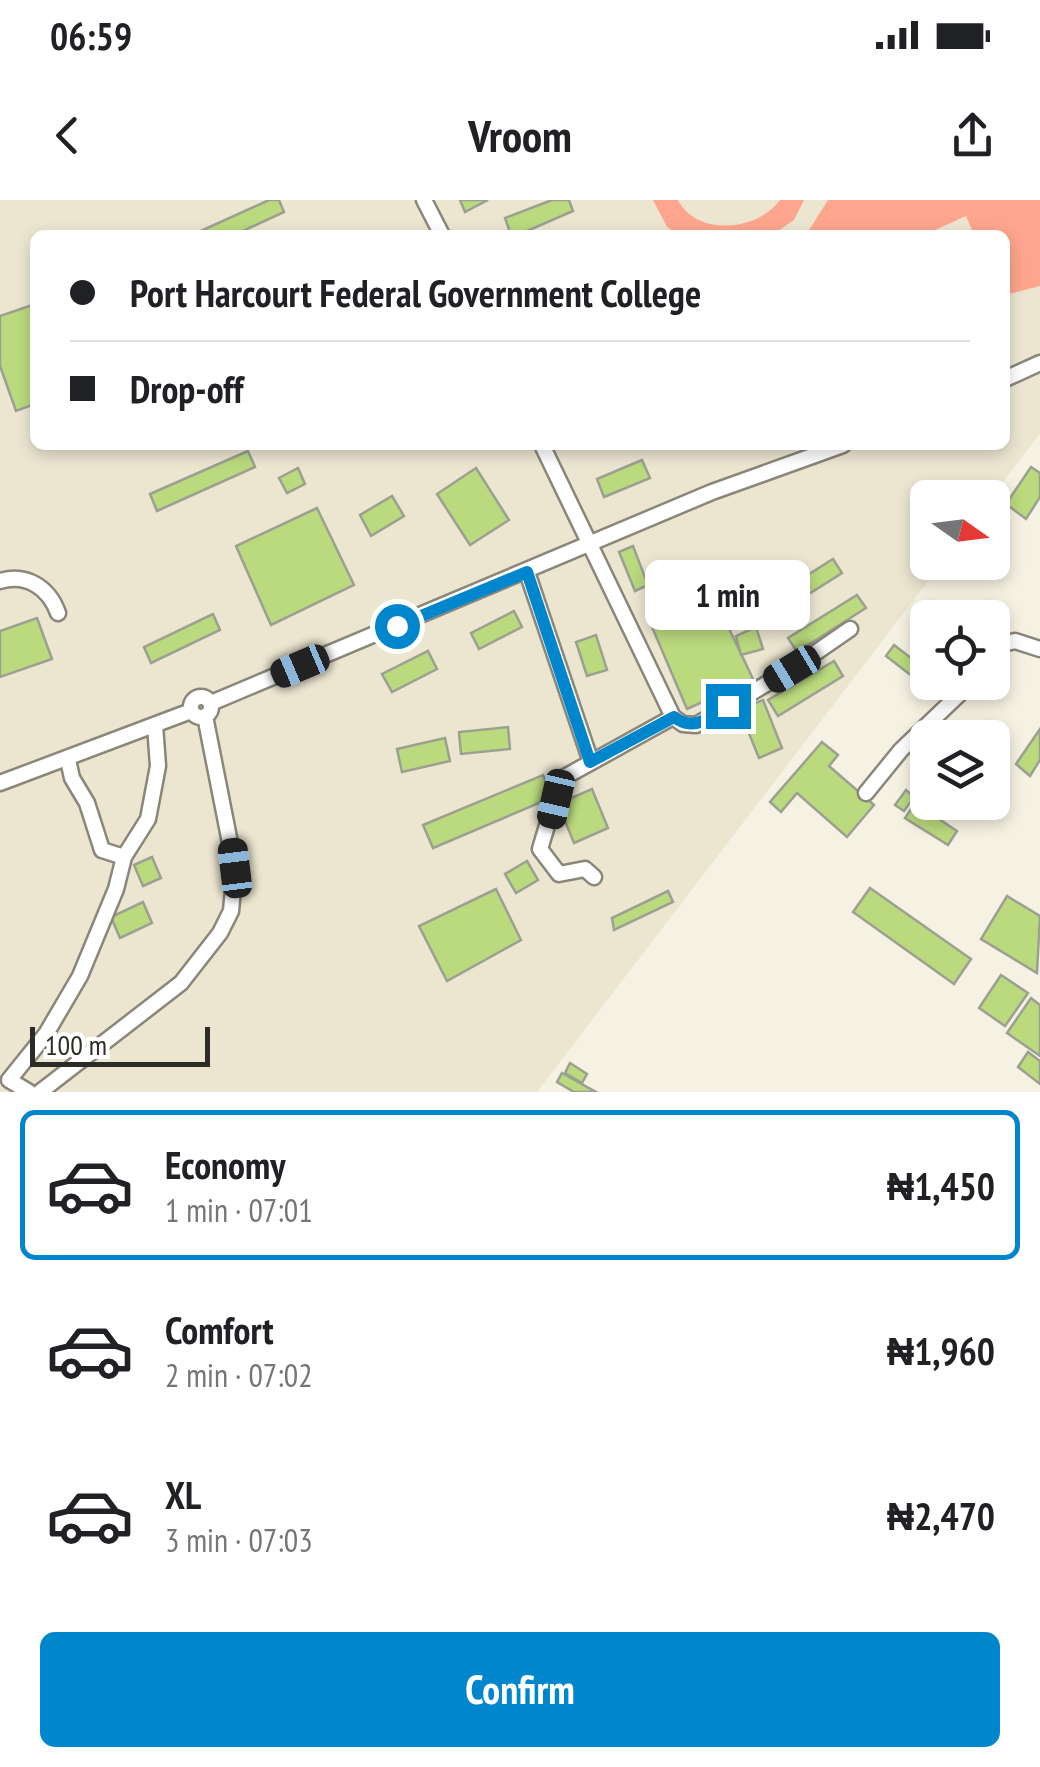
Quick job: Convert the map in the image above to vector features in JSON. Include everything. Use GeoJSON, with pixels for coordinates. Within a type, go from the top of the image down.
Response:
{"type":"FeatureCollection","features":[{"type":"Feature","properties":{"kind":"street"},"geometry":{"type":"LineString","coordinates":[[424,200],[439,230]]}},
{"type":"Feature","properties":{"kind":"street"},"geometry":{"type":"LineString","coordinates":[[1010,377],[1040,363]]}},
{"type":"Feature","properties":{"kind":"street"},"geometry":{"type":"LineString","coordinates":[[544,450],[674,717],[683,724],[696,725],[792,669],[850,629]]}},
{"type":"Feature","properties":{"kind":"street"},"geometry":{"type":"LineString","coordinates":[[0,783],[202,710],[712,492],[829,450]]}},
{"type":"Feature","properties":{"kind":"street"},"geometry":{"type":"LineString","coordinates":[[527,572],[590,762]]}},
{"type":"Feature","properties":{"kind":"street"},"geometry":{"type":"LineString","coordinates":[[0,580],[16,578],[42,587],[52,597],[58,613]]}},
{"type":"Feature","properties":{"kind":"street"},"geometry":{"type":"LineString","coordinates":[[1010,642],[1040,649]]}},
{"type":"Feature","properties":{"kind":"street"},"geometry":{"type":"LineString","coordinates":[[866,793],[901,750],[953,700]]}},
{"type":"Feature","properties":{"kind":"street"},"geometry":{"type":"LineString","coordinates":[[40,1092],[181,983],[220,933],[230,911],[235,868],[232,845],[202,710]]}},
{"type":"Feature","properties":{"kind":"street"},"geometry":{"type":"LineString","coordinates":[[594,877],[585,870],[559,874],[540,850],[561,779],[674,717]]}},
{"type":"Feature","properties":{"kind":"street"},"geometry":{"type":"LineString","coordinates":[[29,1092],[9,1080],[46,1034],[80,976],[116,889],[124,857],[148,819],[158,766],[154,725]]}},
{"type":"Feature","properties":{"kind":"street"},"geometry":{"type":"LineString","coordinates":[[68,760],[102,850],[124,857]]}},
{"type":"Feature","properties":{"kind":"shaded area"},"geometry":{"type":"Polygon","coordinates":[[[0,200],[1040,200],[1040,434],[1004,480],[910,480],[910,580],[929,580],[537,1092],[0,1092],[0,200]]]}},
{"type":"Feature","properties":{"kind":"shaded area"},"geometry":{"type":"Polygon","coordinates":[[[653,200],[678,200],[699,220],[728,226],[757,218],[780,200],[804,200],[794,220],[779,230],[667,227],[653,200]]]}},
{"type":"Feature","properties":{"kind":"shaded area"},"geometry":{"type":"Polygon","coordinates":[[[828,200],[1040,200],[1040,286],[1010,294],[1010,230],[972,230],[966,216],[935,230],[809,230],[828,200]]]}},
{"type":"Feature","properties":{"kind":"building"},"geometry":{"type":"Polygon","coordinates":[[[269,200],[279,200],[284,212],[245,230],[203,230],[269,200]]]}},
{"type":"Feature","properties":{"kind":"building"},"geometry":{"type":"Polygon","coordinates":[[[460,200],[488,200],[465,212],[460,200]]]}},
{"type":"Feature","properties":{"kind":"building"},"geometry":{"type":"Polygon","coordinates":[[[552,200],[569,200],[573,211],[529,230],[509,230],[505,218],[552,200]]]}},
{"type":"Feature","properties":{"kind":"building"},"geometry":{"type":"Polygon","coordinates":[[[30,306],[30,406],[16,411],[0,366],[0,316],[30,306]]]}},
{"type":"Feature","properties":{"kind":"building"},"geometry":{"type":"Polygon","coordinates":[[[248,451],[255,467],[157,511],[150,494],[248,451]]]}},
{"type":"Feature","properties":{"kind":"building"},"geometry":{"type":"Polygon","coordinates":[[[642,460],[650,478],[604,497],[597,479],[642,460]]]}},
{"type":"Feature","properties":{"kind":"building"},"geometry":{"type":"Polygon","coordinates":[[[1031,467],[1040,473],[1040,497],[1026,519],[1010,507],[1010,498],[1031,467]]]}},
{"type":"Feature","properties":{"kind":"building"},"geometry":{"type":"Polygon","coordinates":[[[298,468],[305,484],[287,493],[279,478],[298,468]]]}},
{"type":"Feature","properties":{"kind":"building"},"geometry":{"type":"Polygon","coordinates":[[[476,468],[509,520],[470,545],[437,494],[476,468]]]}},
{"type":"Feature","properties":{"kind":"building"},"geometry":{"type":"Polygon","coordinates":[[[392,496],[404,516],[371,536],[360,515],[392,496]]]}},
{"type":"Feature","properties":{"kind":"building"},"geometry":{"type":"Polygon","coordinates":[[[317,508],[354,585],[271,625],[236,546],[317,508]]]}},
{"type":"Feature","properties":{"kind":"building"},"geometry":{"type":"Polygon","coordinates":[[[633,546],[648,585],[635,591],[619,552],[633,546]]]}},
{"type":"Feature","properties":{"kind":"building"},"geometry":{"type":"Polygon","coordinates":[[[833,559],[842,573],[774,616],[765,602],[833,559]]]}},
{"type":"Feature","properties":{"kind":"building"},"geometry":{"type":"Polygon","coordinates":[[[857,595],[866,608],[797,652],[788,638],[857,595]]]}},
{"type":"Feature","properties":{"kind":"building"},"geometry":{"type":"Polygon","coordinates":[[[715,599],[753,679],[687,709],[652,627],[715,599]]]}},
{"type":"Feature","properties":{"kind":"building"},"geometry":{"type":"Polygon","coordinates":[[[514,611],[522,627],[479,649],[471,633],[514,611]]]}},
{"type":"Feature","properties":{"kind":"building"},"geometry":{"type":"Polygon","coordinates":[[[213,614],[220,630],[151,663],[144,647],[213,614]]]}},
{"type":"Feature","properties":{"kind":"building"},"geometry":{"type":"Polygon","coordinates":[[[37,618],[52,659],[0,677],[0,631],[37,618]]]}},
{"type":"Feature","properties":{"kind":"building"},"geometry":{"type":"Polygon","coordinates":[[[756,627],[763,649],[741,655],[736,636],[756,627]]]}},
{"type":"Feature","properties":{"kind":"building"},"geometry":{"type":"Polygon","coordinates":[[[596,635],[607,670],[587,676],[576,642],[596,635]]]}},
{"type":"Feature","properties":{"kind":"building"},"geometry":{"type":"Polygon","coordinates":[[[894,645],[910,657],[910,675],[886,656],[894,645]]]}},
{"type":"Feature","properties":{"kind":"building"},"geometry":{"type":"Polygon","coordinates":[[[428,651],[437,669],[392,692],[382,674],[428,651]]]}},
{"type":"Feature","properties":{"kind":"building"},"geometry":{"type":"Polygon","coordinates":[[[834,661],[843,676],[778,716],[768,700],[834,661]]]}},
{"type":"Feature","properties":{"kind":"building"},"geometry":{"type":"Polygon","coordinates":[[[763,700],[782,748],[759,758],[739,709],[763,700]]]}},
{"type":"Feature","properties":{"kind":"building"},"geometry":{"type":"Polygon","coordinates":[[[508,727],[510,749],[461,754],[459,732],[508,727]]]}},
{"type":"Feature","properties":{"kind":"building"},"geometry":{"type":"Polygon","coordinates":[[[1040,729],[1040,760],[1030,776],[1016,764],[1040,729]]]}},
{"type":"Feature","properties":{"kind":"building"},"geometry":{"type":"Polygon","coordinates":[[[445,738],[450,761],[402,772],[397,749],[445,738]]]}},
{"type":"Feature","properties":{"kind":"building"},"geometry":{"type":"Polygon","coordinates":[[[822,742],[838,755],[829,766],[874,805],[847,837],[797,793],[781,812],[770,802],[822,742]]]}},
{"type":"Feature","properties":{"kind":"building"},"geometry":{"type":"Polygon","coordinates":[[[543,775],[553,797],[433,848],[423,825],[543,775]]]}},
{"type":"Feature","properties":{"kind":"building"},"geometry":{"type":"Polygon","coordinates":[[[592,789],[608,828],[574,843],[558,804],[592,789]]]}},
{"type":"Feature","properties":{"kind":"building"},"geometry":{"type":"Polygon","coordinates":[[[906,790],[910,794],[904,811],[895,805],[906,790]]]}},
{"type":"Feature","properties":{"kind":"building"},"geometry":{"type":"Polygon","coordinates":[[[910,810],[910,820],[940,820],[957,831],[948,845],[905,818],[910,810]]]}},
{"type":"Feature","properties":{"kind":"building"},"geometry":{"type":"Polygon","coordinates":[[[152,857],[161,878],[143,886],[134,865],[152,857]]]}},
{"type":"Feature","properties":{"kind":"building"},"geometry":{"type":"Polygon","coordinates":[[[527,861],[538,880],[516,893],[505,874],[527,861]]]}},
{"type":"Feature","properties":{"kind":"building"},"geometry":{"type":"Polygon","coordinates":[[[870,888],[971,959],[954,984],[853,912],[870,888]]]}},
{"type":"Feature","properties":{"kind":"building"},"geometry":{"type":"Polygon","coordinates":[[[496,889],[521,940],[447,981],[419,926],[496,889]]]}},
{"type":"Feature","properties":{"kind":"building"},"geometry":{"type":"Polygon","coordinates":[[[668,891],[673,902],[614,930],[612,918],[668,891]]]}},
{"type":"Feature","properties":{"kind":"building"},"geometry":{"type":"Polygon","coordinates":[[[1007,896],[1040,916],[1037,973],[981,939],[1007,896]]]}},
{"type":"Feature","properties":{"kind":"building"},"geometry":{"type":"Polygon","coordinates":[[[143,902],[152,923],[120,938],[111,917],[143,902]]]}},
{"type":"Feature","properties":{"kind":"building"},"geometry":{"type":"Polygon","coordinates":[[[1001,975],[1028,993],[1005,1026],[979,1008],[1001,975]]]}},
{"type":"Feature","properties":{"kind":"building"},"geometry":{"type":"Polygon","coordinates":[[[1031,998],[1040,1005],[1040,1056],[1007,1033],[1031,998]]]}},
{"type":"Feature","properties":{"kind":"building"},"geometry":{"type":"Polygon","coordinates":[[[1028,1052],[1040,1061],[1040,1084],[1018,1067],[1028,1052]]]}},
{"type":"Feature","properties":{"kind":"building"},"geometry":{"type":"Polygon","coordinates":[[[570,1063],[587,1074],[582,1083],[565,1073],[570,1063]]]}},
{"type":"Feature","properties":{"kind":"building"},"geometry":{"type":"Polygon","coordinates":[[[562,1073],[596,1092],[574,1092],[557,1082],[562,1073]]]}},
{"type":"Feature","properties":{"kind":"route"},"geometry":{"type":"LineString","coordinates":[[397,626],[527,572],[590,762],[674,717],[683,724],[696,725],[728,706]]}}]}
